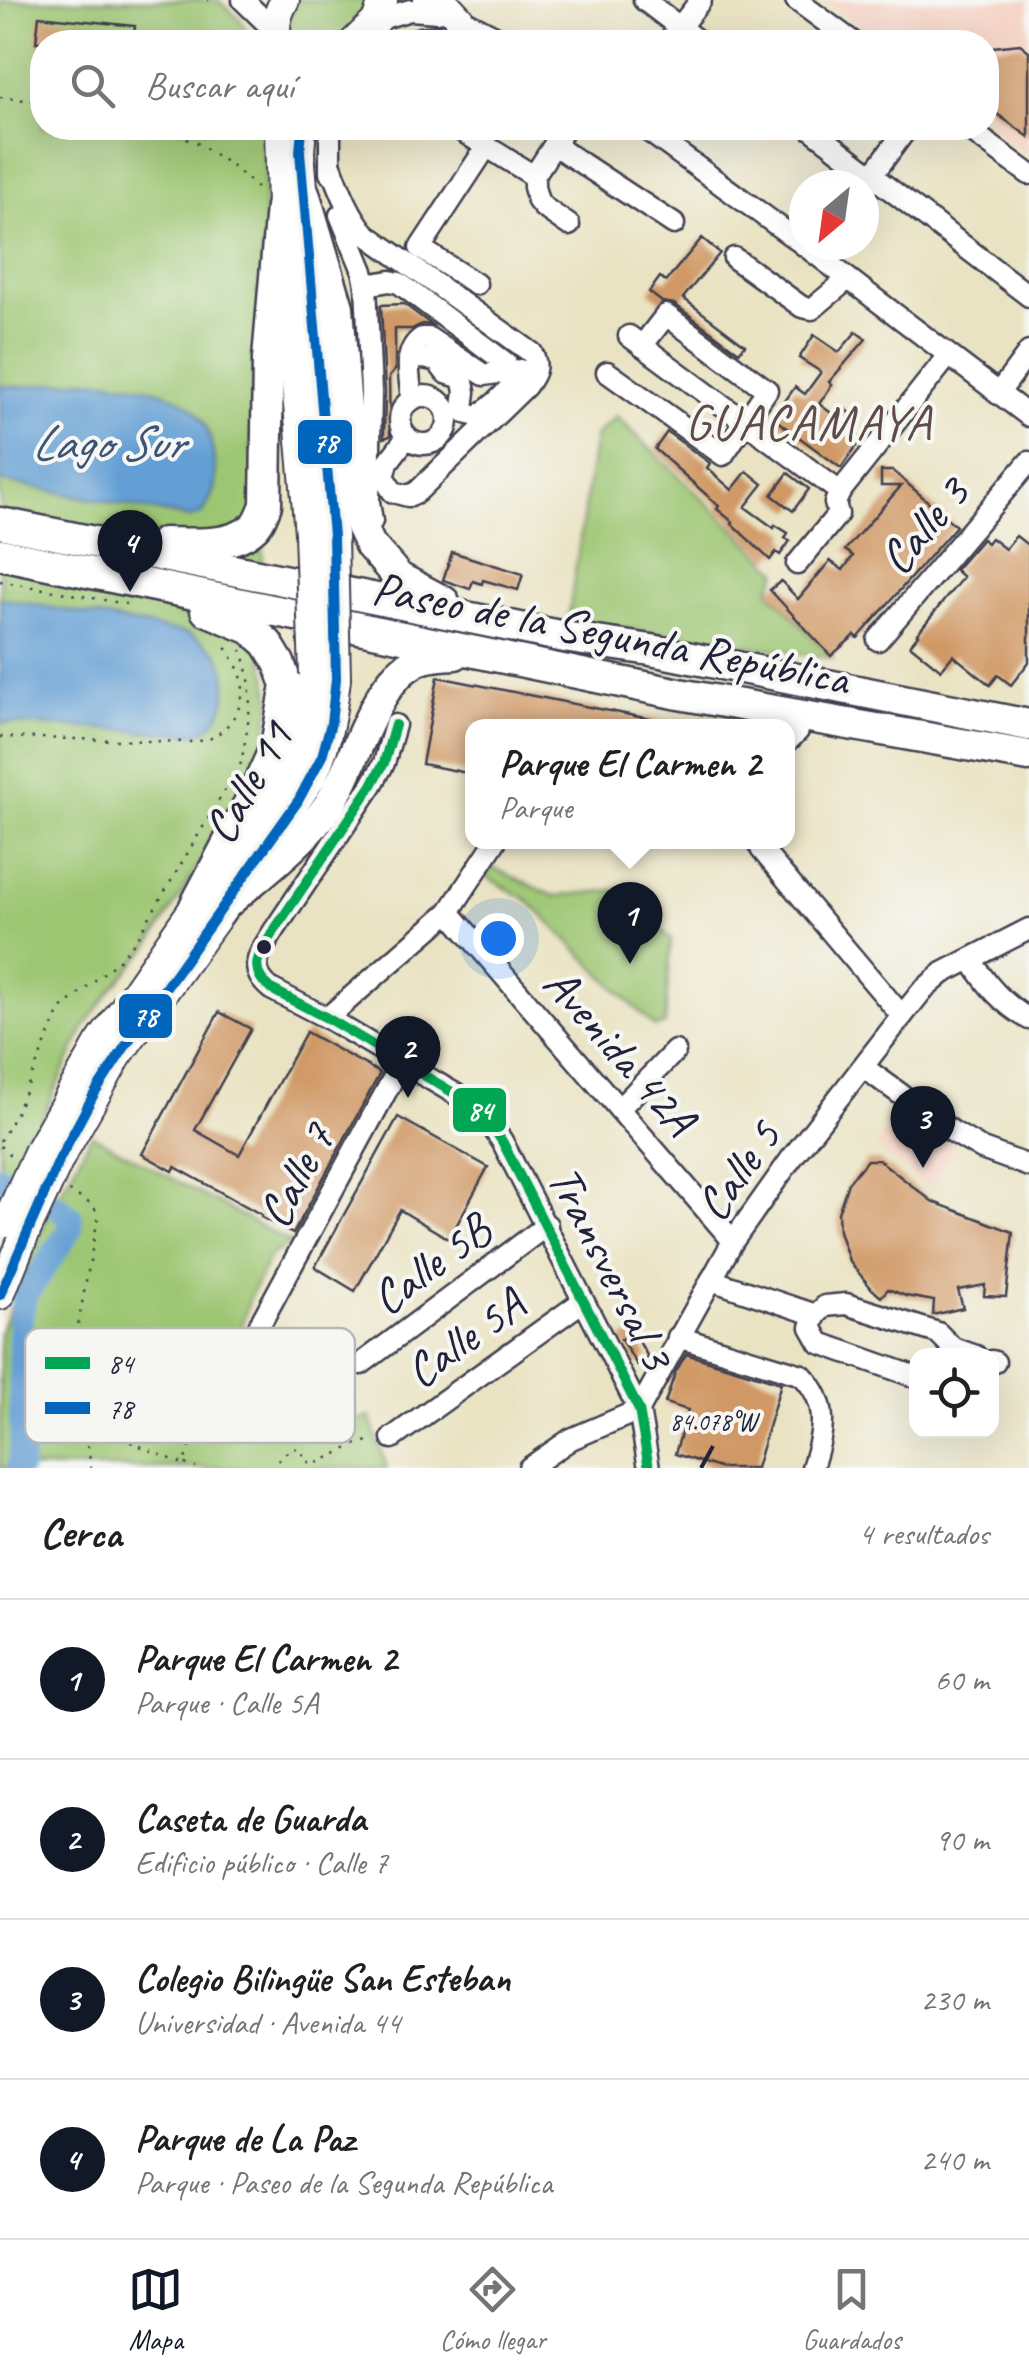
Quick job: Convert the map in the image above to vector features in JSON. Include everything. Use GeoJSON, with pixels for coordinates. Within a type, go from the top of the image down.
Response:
{"type":"FeatureCollection","features":[{"type":"Feature","properties":{"kind":"highway"},"geometry":{"type":"LineString","coordinates":[[103,544],[218,542],[253,529],[260,518],[266,505],[268,359],[293,200]]}},
{"type":"Feature","properties":{"kind":"highway"},"geometry":{"type":"LineString","coordinates":[[293,200],[338,306],[356,509],[361,526],[375,551],[399,578],[478,619]]}},
{"type":"Feature","properties":{"kind":"highway","name":"Paseo de la Segunda República"},"geometry":{"type":"LineString","coordinates":[[0,523],[570,638],[652,650],[1029,725]]}},
{"type":"Feature","properties":{"kind":"highway","name":"Paseo de la Segunda República"},"geometry":{"type":"LineString","coordinates":[[0,554],[130,592],[472,651],[833,723],[1029,756]]}},
{"type":"Feature","properties":{"kind":"highway"},"geometry":{"type":"LineString","coordinates":[[130,592],[232,620],[251,630],[268,644],[287,685],[281,726],[266,770],[194,906]]}},
{"type":"Feature","properties":{"kind":"highway"},"geometry":{"type":"LineString","coordinates":[[652,650],[849,675],[1029,704]]}},
{"type":"Feature","properties":{"kind":"highway"},"geometry":{"type":"LineString","coordinates":[[228,902],[296,842],[329,805],[384,692],[398,672],[423,658],[472,651]]}},
{"type":"Feature","properties":{"kind":"highway"},"geometry":{"type":"LineString","coordinates":[[603,679],[739,719]]}},
{"type":"Feature","properties":{"kind":"highway"},"geometry":{"type":"LineString","coordinates":[[795,733],[1029,774]]}},
{"type":"Feature","properties":{"kind":"main road"},"geometry":{"type":"LineString","coordinates":[[277,30],[285,0]]}},
{"type":"Feature","properties":{"kind":"main road"},"geometry":{"type":"LineString","coordinates":[[364,30],[380,10]]}},
{"type":"Feature","properties":{"kind":"main road","name":"Calle 11"},"geometry":{"type":"LineString","coordinates":[[49,1154],[228,902],[312,776],[331,723],[325,676],[321,534],[293,200],[281,140]]}},
{"type":"Feature","properties":{"kind":"main road","name":"Calle 11"},"geometry":{"type":"LineString","coordinates":[[293,200],[301,140]]}},
{"type":"Feature","properties":{"kind":"main road","name":"Calle 11"},"geometry":{"type":"LineString","coordinates":[[0,1294],[11,1230],[99,1044],[194,906],[258,824],[288,776],[325,676]]}},
{"type":"Feature","properties":{"kind":"street"},"geometry":{"type":"LineString","coordinates":[[244,0],[271,30]]}},
{"type":"Feature","properties":{"kind":"street"},"geometry":{"type":"LineString","coordinates":[[424,0],[456,20]]}},
{"type":"Feature","properties":{"kind":"street"},"geometry":{"type":"LineString","coordinates":[[644,0],[670,30]]}},
{"type":"Feature","properties":{"kind":"street"},"geometry":{"type":"LineString","coordinates":[[678,30],[701,0]]}},
{"type":"Feature","properties":{"kind":"street"},"geometry":{"type":"LineString","coordinates":[[796,0],[836,30]]}},
{"type":"Feature","properties":{"kind":"street"},"geometry":{"type":"LineString","coordinates":[[380,10],[426,10],[456,20]]}},
{"type":"Feature","properties":{"kind":"street"},"geometry":{"type":"LineString","coordinates":[[330,140],[333,197],[361,240],[532,353],[536,360],[520,369],[484,375],[429,338],[422,338],[411,347],[409,359],[412,400]]}},
{"type":"Feature","properties":{"kind":"street"},"geometry":{"type":"LineString","coordinates":[[477,140],[534,176]]}},
{"type":"Feature","properties":{"kind":"street"},"geometry":{"type":"LineString","coordinates":[[556,140],[534,176],[534,187],[543,207],[569,225]]}},
{"type":"Feature","properties":{"kind":"street"},"geometry":{"type":"LineString","coordinates":[[564,140],[674,224]]}},
{"type":"Feature","properties":{"kind":"street"},"geometry":{"type":"LineString","coordinates":[[661,140],[789,231]]}},
{"type":"Feature","properties":{"kind":"street"},"geometry":{"type":"LineString","coordinates":[[823,140],[856,170]]}},
{"type":"Feature","properties":{"kind":"street"},"geometry":{"type":"LineString","coordinates":[[876,170],[898,140]]}},
{"type":"Feature","properties":{"kind":"street"},"geometry":{"type":"LineString","coordinates":[[982,140],[1029,174]]}},
{"type":"Feature","properties":{"kind":"street"},"geometry":{"type":"LineString","coordinates":[[476,284],[420,248],[487,146]]}},
{"type":"Feature","properties":{"kind":"street"},"geometry":{"type":"LineString","coordinates":[[879,189],[1029,296]]}},
{"type":"Feature","properties":{"kind":"street"},"geometry":{"type":"LineString","coordinates":[[361,240],[371,392],[369,502],[378,539],[375,551]]}},
{"type":"Feature","properties":{"kind":"street"},"geometry":{"type":"LineString","coordinates":[[734,258],[802,307],[812,310],[848,278]]}},
{"type":"Feature","properties":{"kind":"street"},"geometry":{"type":"LineString","coordinates":[[827,260],[1029,416]]}},
{"type":"Feature","properties":{"kind":"street"},"geometry":{"type":"LineString","coordinates":[[366,285],[390,281],[402,284],[520,369],[526,386],[426,482],[408,496],[400,495],[393,492],[384,478],[388,462],[417,440]]}},
{"type":"Feature","properties":{"kind":"street"},"geometry":{"type":"LineString","coordinates":[[607,372],[723,455],[746,422],[767,390],[666,315],[635,341],[746,422],[840,492]]}},
{"type":"Feature","properties":{"kind":"street"},"geometry":{"type":"LineString","coordinates":[[998,394],[1029,352]]}},
{"type":"Feature","properties":{"kind":"street"},"geometry":{"type":"LineString","coordinates":[[797,564],[838,514],[834,503],[840,492],[948,356]]}},
{"type":"Feature","properties":{"kind":"street"},"geometry":{"type":"LineString","coordinates":[[409,359],[436,361],[446,373],[459,378],[465,386],[463,408],[476,416],[514,383],[520,369]]}},
{"type":"Feature","properties":{"kind":"street"},"geometry":{"type":"LineString","coordinates":[[429,396],[442,403],[449,418],[438,440],[417,440],[403,431],[400,416],[412,400],[429,396]]}},
{"type":"Feature","properties":{"kind":"street"},"geometry":{"type":"LineString","coordinates":[[417,440],[426,482]]}},
{"type":"Feature","properties":{"kind":"street","name":"Calle 3"},"geometry":{"type":"LineString","coordinates":[[878,640],[1029,462]]}},
{"type":"Feature","properties":{"kind":"street"},"geometry":{"type":"LineString","coordinates":[[394,725],[384,763],[274,929],[259,955],[257,970],[271,989],[402,1062]]}},
{"type":"Feature","properties":{"kind":"street"},"geometry":{"type":"LineString","coordinates":[[327,1018],[449,912],[490,849]]}},
{"type":"Feature","properties":{"kind":"street"},"geometry":{"type":"LineString","coordinates":[[761,849],[902,1016]]}},
{"type":"Feature","properties":{"kind":"street","name":"Avenida 42A"},"geometry":{"type":"LineString","coordinates":[[449,912],[733,1241]]}},
{"type":"Feature","properties":{"kind":"street","name":"Calle 5"},"geometry":{"type":"LineString","coordinates":[[639,1410],[733,1241],[902,1016],[943,972],[1029,929]]}},
{"type":"Feature","properties":{"kind":"street"},"geometry":{"type":"LineString","coordinates":[[972,959],[997,995],[1029,1019]]}},
{"type":"Feature","properties":{"kind":"street"},"geometry":{"type":"LineString","coordinates":[[619,1109],[675,1051]]}},
{"type":"Feature","properties":{"kind":"street","name":"Transversal 3"},"geometry":{"type":"LineString","coordinates":[[402,1062],[481,1111],[502,1141],[639,1410],[649,1468]]}},
{"type":"Feature","properties":{"kind":"street","name":"Calle 7"},"geometry":{"type":"LineString","coordinates":[[260,1326],[402,1062]]}},
{"type":"Feature","properties":{"kind":"street"},"geometry":{"type":"LineString","coordinates":[[863,1067],[982,1150],[1029,1166]]}},
{"type":"Feature","properties":{"kind":"street","name":"Calle 5B"},"geometry":{"type":"LineString","coordinates":[[361,1364],[547,1226]]}},
{"type":"Feature","properties":{"kind":"street"},"geometry":{"type":"LineString","coordinates":[[711,1280],[816,1315]]}},
{"type":"Feature","properties":{"kind":"street","name":"Calle 5A"},"geometry":{"type":"LineString","coordinates":[[392,1438],[583,1301]]}},
{"type":"Feature","properties":{"kind":"street"},"geometry":{"type":"LineString","coordinates":[[909,1374],[820,1342],[811,1327],[816,1315],[825,1306],[846,1304],[938,1333],[953,1348]]}},
{"type":"Feature","properties":{"kind":"street"},"geometry":{"type":"LineString","coordinates":[[678,1338],[802,1375],[815,1389],[823,1416],[812,1468]]}},
{"type":"Feature","properties":{"kind":"street"},"geometry":{"type":"LineString","coordinates":[[530,1468],[571,1439],[639,1410]]}},
{"type":"Feature","properties":{"kind":"path"},"geometry":{"type":"LineString","coordinates":[[0,97],[30,101]]}},
{"type":"Feature","properties":{"kind":"path"},"geometry":{"type":"LineString","coordinates":[[190,140],[293,200]]}},
{"type":"Feature","properties":{"kind":"path"},"geometry":{"type":"LineString","coordinates":[[0,581],[130,592]]}},
{"type":"Feature","properties":{"kind":"path"},"geometry":{"type":"LineString","coordinates":[[0,737],[189,742],[212,739],[230,722],[243,694],[241,676],[219,634],[234,642],[248,667],[249,712],[240,763],[136,940],[119,960],[60,1010],[15,1115],[0,1140]]}},
{"type":"Feature","properties":{"kind":"path"},"geometry":{"type":"LineString","coordinates":[[78,1328],[92,1256]]}},
{"type":"Feature","properties":{"kind":"path"},"geometry":{"type":"LineString","coordinates":[[237,1328],[246,1322],[260,1326]]}},
{"type":"Feature","properties":{"kind":"path"},"geometry":{"type":"LineString","coordinates":[[270,1468],[288,1450],[297,1448],[306,1461],[316,1464],[366,1441],[392,1438]]}},
{"type":"Feature","properties":{"kind":"path"},"geometry":{"type":"LineString","coordinates":[[87,1443],[91,1468]]}},
{"type":"Feature","properties":{"kind":"path"},"geometry":{"type":"LineString","coordinates":[[132,1443],[196,1468]]}},
{"type":"Feature","properties":{"kind":"path"},"geometry":{"type":"LineString","coordinates":[[183,1464],[191,1443]]}},
{"type":"Feature","properties":{"kind":"shaded area"},"geometry":{"type":"Polygon","coordinates":[[[825,0],[1029,0],[1029,155],[999,131],[999,30],[865,30],[825,0]]]}},
{"type":"Feature","properties":{"kind":"shaded area"},"geometry":{"type":"Polygon","coordinates":[[[903,1105],[957,1142],[930,1189],[876,1147],[903,1105]]]}},
{"type":"Feature","properties":{"kind":"green space"},"geometry":{"type":"Polygon","coordinates":[[[0,0],[218,0],[240,19],[246,30],[30,30],[30,140],[263,140],[264,240],[251,399],[252,453],[263,555],[258,630],[271,699],[264,758],[149,947],[85,1026],[16,1173],[0,1165],[0,0]]]}},
{"type":"Feature","properties":{"kind":"green space"},"geometry":{"type":"Polygon","coordinates":[[[295,0],[372,0],[372,9],[353,30],[284,30],[295,0]]]}},
{"type":"Feature","properties":{"kind":"green space"},"geometry":{"type":"Polygon","coordinates":[[[616,416],[778,571],[769,591],[832,658],[568,620],[595,436],[616,416]]]}},
{"type":"Feature","properties":{"kind":"green space"},"geometry":{"type":"Polygon","coordinates":[[[491,867],[554,896],[627,889],[671,940],[665,1024],[655,1027],[527,900],[485,876],[491,867]]]}},
{"type":"Feature","properties":{"kind":"green space"},"geometry":{"type":"Polygon","coordinates":[[[92,1135],[291,1243],[270,1256],[251,1294],[241,1328],[25,1328],[25,1443],[355,1443],[355,1421],[370,1417],[387,1468],[0,1468],[0,1333],[47,1217],[92,1135]]]}},
{"type":"Feature","properties":{"kind":"water","name":"Lago Sur"},"geometry":{"type":"Polygon","coordinates":[[[82,380],[162,392],[190,406],[200,416],[209,434],[216,470],[214,491],[203,513],[190,518],[0,481],[0,386],[82,380]]]}},
{"type":"Feature","properties":{"kind":"water"},"geometry":{"type":"Polygon","coordinates":[[[0,598],[190,634],[214,650],[222,663],[225,698],[217,719],[193,733],[0,723],[0,598]]]}},
{"type":"Feature","properties":{"kind":"building"},"geometry":{"type":"Polygon","coordinates":[[[39,16],[135,26],[134,30],[37,30],[39,16]]]}},
{"type":"Feature","properties":{"kind":"building"},"geometry":{"type":"Polygon","coordinates":[[[1020,44],[1029,51],[1029,137],[999,115],[999,46],[1020,44]]]}},
{"type":"Feature","properties":{"kind":"building"},"geometry":{"type":"Polygon","coordinates":[[[702,238],[720,253],[683,298],[745,345],[739,352],[674,304],[662,302],[649,292],[660,277],[666,281],[702,238]]]}},
{"type":"Feature","properties":{"kind":"building"},"geometry":{"type":"Polygon","coordinates":[[[404,304],[432,325],[395,329],[395,370],[389,377],[390,436],[384,438],[381,305],[404,304]]]}},
{"type":"Feature","properties":{"kind":"building"},"geometry":{"type":"Polygon","coordinates":[[[856,332],[866,339],[829,382],[832,385],[819,404],[838,418],[845,409],[859,419],[851,430],[862,438],[841,468],[773,418],[795,387],[805,394],[821,372],[799,358],[814,335],[839,352],[856,332]]]}},
{"type":"Feature","properties":{"kind":"building"},"geometry":{"type":"Polygon","coordinates":[[[667,432],[710,463],[707,468],[732,490],[747,471],[763,484],[745,507],[788,533],[785,538],[790,541],[780,555],[776,552],[770,560],[717,509],[719,506],[655,449],[667,432]]]}},
{"type":"Feature","properties":{"kind":"building"},"geometry":{"type":"Polygon","coordinates":[[[881,471],[893,471],[956,526],[858,638],[855,635],[831,656],[770,590],[781,581],[798,599],[830,561],[843,570],[853,556],[845,550],[901,486],[881,486],[881,471]]]}},
{"type":"Feature","properties":{"kind":"building"},"geometry":{"type":"Polygon","coordinates":[[[788,473],[809,489],[793,511],[772,495],[788,473]]]}},
{"type":"Feature","properties":{"kind":"building"},"geometry":{"type":"Polygon","coordinates":[[[1016,536],[1029,546],[1029,662],[1011,685],[998,675],[990,685],[953,655],[941,670],[910,645],[963,577],[955,570],[982,539],[987,543],[991,538],[1005,549],[1016,536]]]}},
{"type":"Feature","properties":{"kind":"building"},"geometry":{"type":"Polygon","coordinates":[[[452,552],[523,574],[518,590],[483,580],[482,584],[473,581],[470,589],[443,580],[452,552]]]}},
{"type":"Feature","properties":{"kind":"building"},"geometry":{"type":"Polygon","coordinates":[[[438,677],[650,719],[465,719],[465,773],[422,764],[438,677]]]}},
{"type":"Feature","properties":{"kind":"building"},"geometry":{"type":"Polygon","coordinates":[[[219,1012],[251,1029],[195,1130],[239,1155],[306,1032],[380,1073],[293,1234],[175,1167],[173,1171],[142,1154],[219,1012]]]}},
{"type":"Feature","properties":{"kind":"building"},"geometry":{"type":"Polygon","coordinates":[[[398,1117],[488,1167],[449,1239],[400,1210],[355,1291],[315,1267],[398,1117]]]}},
{"type":"Feature","properties":{"kind":"building"},"geometry":{"type":"Polygon","coordinates":[[[867,1160],[879,1160],[933,1202],[1013,1232],[1006,1297],[984,1296],[985,1285],[958,1290],[963,1308],[933,1315],[934,1301],[888,1289],[881,1297],[872,1289],[849,1261],[839,1231],[838,1213],[848,1183],[867,1160]]]}},
{"type":"Feature","properties":{"kind":"building"},"geometry":{"type":"Polygon","coordinates":[[[634,1333],[648,1357],[637,1365],[621,1339],[634,1333]]]}},
{"type":"Feature","properties":{"kind":"building"},"geometry":{"type":"Polygon","coordinates":[[[686,1354],[781,1383],[756,1468],[719,1468],[675,1454],[688,1410],[665,1403],[686,1354]]]}},
{"type":"Feature","properties":{"kind":"waterway"},"geometry":{"type":"LineString","coordinates":[[0,1177],[57,1206],[70,1217],[70,1230],[24,1297],[20,1321],[19,1468]]}},
{"type":"Feature","properties":{"kind":"transit line","name":"78"},"geometry":{"type":"LineString","coordinates":[[0,1295],[60,1158],[93,1096],[298,801],[322,756],[331,723],[336,679],[333,536],[301,140]]}},
{"type":"Feature","properties":{"kind":"transit line","name":"84"},"geometry":{"type":"LineString","coordinates":[[395,725],[384,763],[372,785],[265,945],[258,960],[259,974],[271,989],[327,1018],[481,1111],[502,1141],[639,1410],[649,1468]]}},
{"type":"Feature","properties":{"kind":"place","name":"Parque de La Paz"},"geometry":{"type":"Point","coordinates":[130,592]}},
{"type":"Feature","properties":{"kind":"place","name":"Parque El Carmen 2"},"geometry":{"type":"Point","coordinates":[630,964]}},
{"type":"Feature","properties":{"kind":"place","name":"Caseta de Guarda"},"geometry":{"type":"Point","coordinates":[408,1098]}},
{"type":"Feature","properties":{"kind":"place","name":"Colegio Bilingüe San Esteban"},"geometry":{"type":"Point","coordinates":[923,1168]}},
{"type":"Feature","properties":{"kind":"district","name":"GUACAMAYA"},"geometry":{"type":"Point","coordinates":[809,421]}}]}
